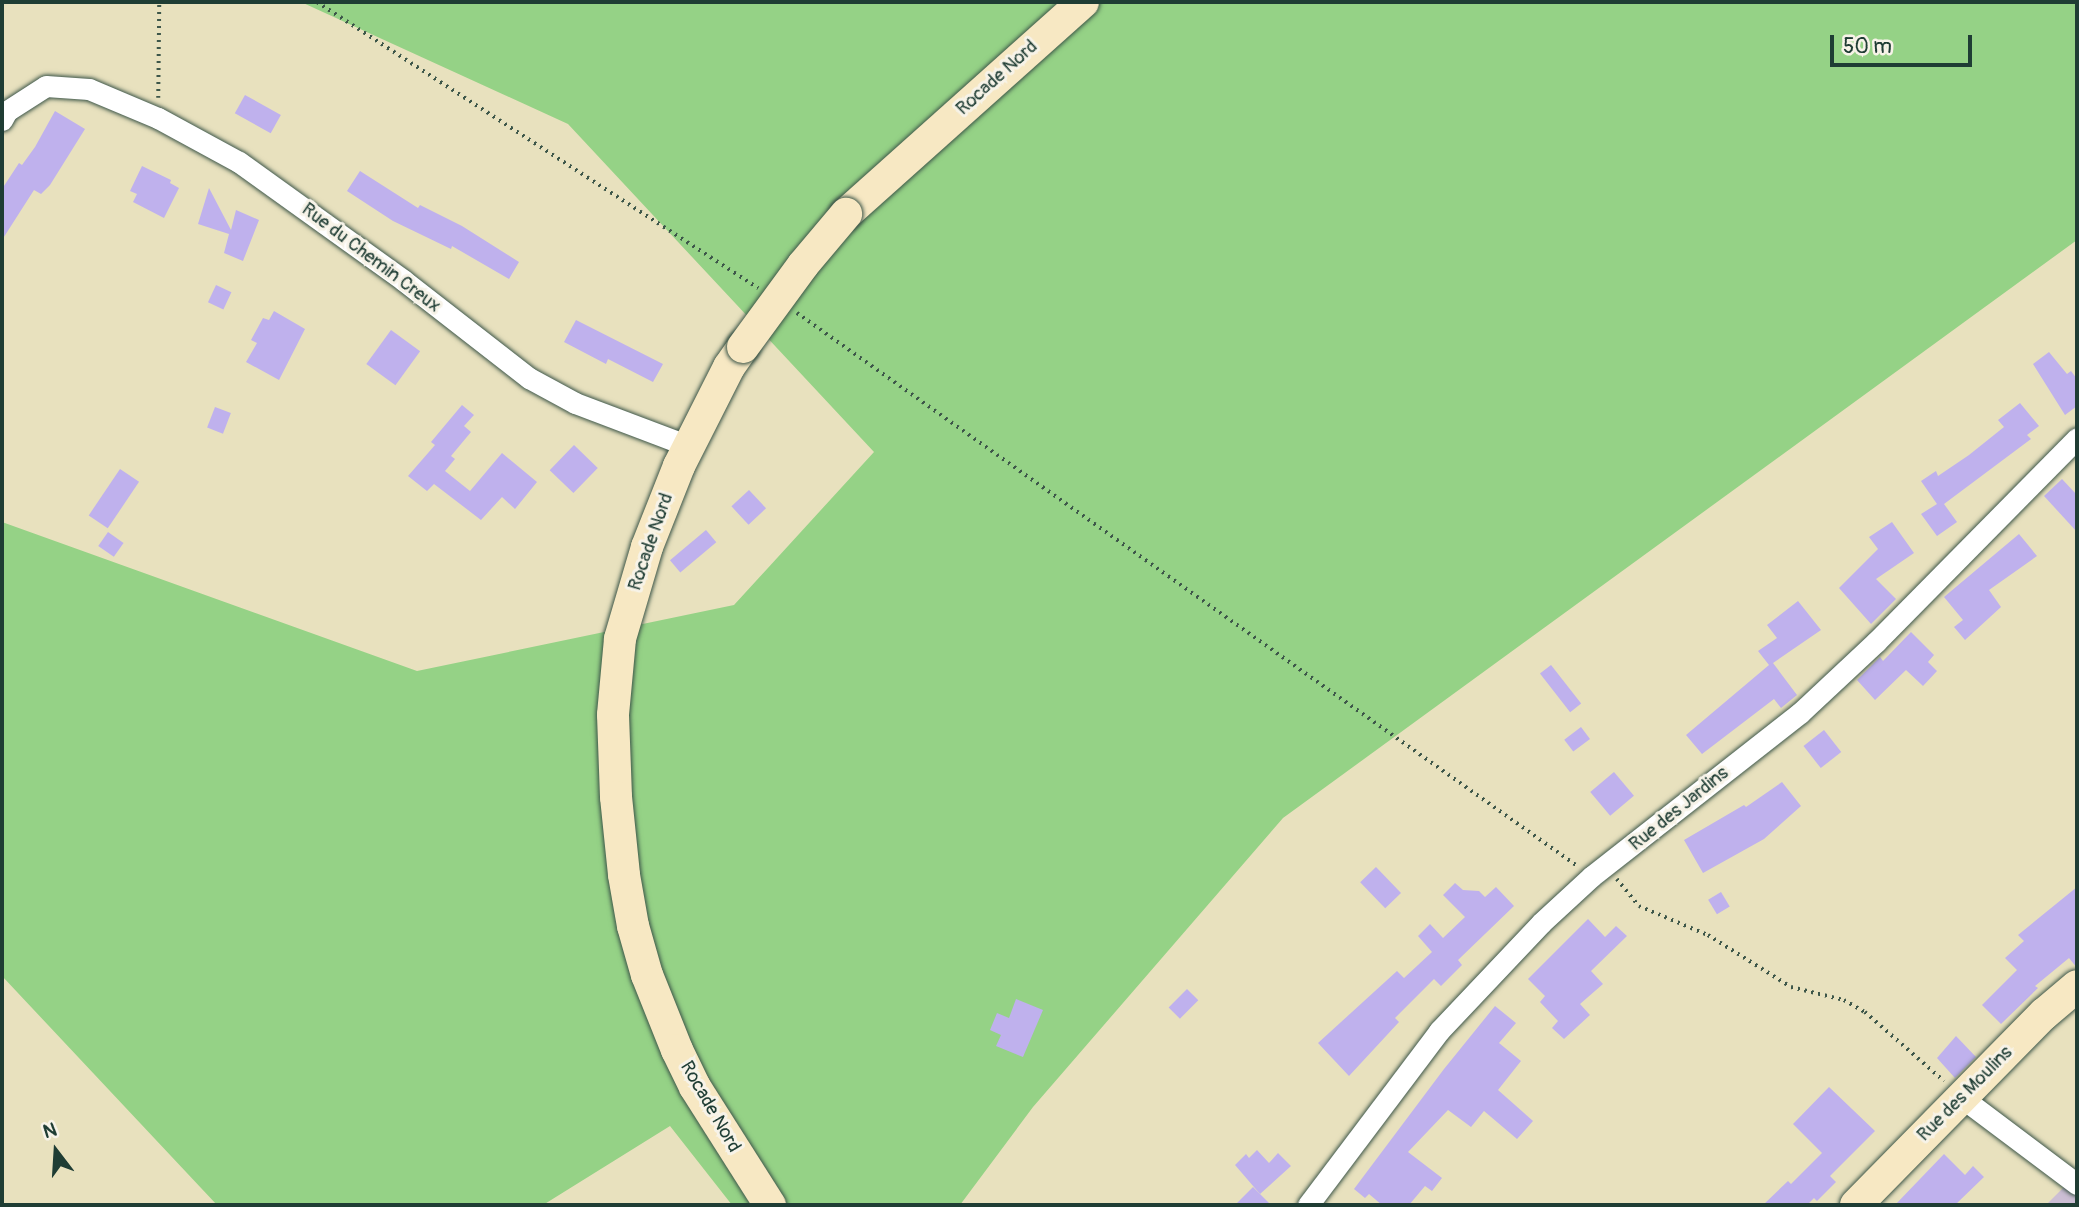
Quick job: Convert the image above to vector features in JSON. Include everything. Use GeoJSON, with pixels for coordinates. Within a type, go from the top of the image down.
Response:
{"type":"FeatureCollection","features":[{"type":"Feature","properties":{"kind":"main road","name":"Rocade Nord"},"geometry":{"type":"LineString","coordinates":[[770,1205],[695,1087],[661,1013],[634,926],[616,797],[613,715],[621,639],[647,547],[689,446],[729,367],[743,347],[803,265],[846,214],[1083,2]]}},
{"type":"Feature","properties":{"kind":"main road","name":"Rue des Moulins"},"geometry":{"type":"LineString","coordinates":[[1856,1205],[1961,1097],[2077,986]]}},
{"type":"Feature","properties":{"kind":"street","name":"Rue du Chemin Creux"},"geometry":{"type":"LineString","coordinates":[[2,120],[8,111],[47,86],[89,89],[158,118],[239,162],[403,280],[529,378],[575,403],[689,446]]}},
{"type":"Feature","properties":{"kind":"street","name":"Rue des Jardins"},"geometry":{"type":"LineString","coordinates":[[1308,1205],[1439,1031],[1541,923],[1599,871],[1800,713],[1876,642],[2077,438]]}},
{"type":"Feature","properties":{"kind":"street"},"geometry":{"type":"LineString","coordinates":[[1961,1097],[2077,1184]]}},
{"type":"Feature","properties":{"kind":"path"},"geometry":{"type":"LineString","coordinates":[[158,118],[159,2]]}},
{"type":"Feature","properties":{"kind":"path"},"geometry":{"type":"LineString","coordinates":[[317,2],[680,236]]}},
{"type":"Feature","properties":{"kind":"path"},"geometry":{"type":"LineString","coordinates":[[850,349],[1599,871],[1639,906],[1708,934],[1791,987],[1844,1000],[1865,1013],[1961,1097]]}},
{"type":"Feature","properties":{"kind":"shaded area"},"geometry":{"type":"Polygon","coordinates":[[[2077,1174],[2077,1205],[2046,1205],[2077,1174]]]}},
{"type":"Feature","properties":{"kind":"green space"},"geometry":{"type":"Polygon","coordinates":[[[301,2],[2077,2],[2077,240],[1283,818],[1033,1107],[960,1205],[732,1205],[670,1126],[543,1205],[217,1205],[2,976],[2,522],[417,671],[734,605],[874,452],[568,124],[301,2]]]}},
{"type":"Feature","properties":{"kind":"building"},"geometry":{"type":"Polygon","coordinates":[[[245,95],[281,115],[271,133],[235,113],[245,95]]]}},
{"type":"Feature","properties":{"kind":"building"},"geometry":{"type":"Polygon","coordinates":[[[55,111],[85,129],[50,185],[41,194],[34,190],[2,240],[2,189],[19,163],[22,165],[35,147],[55,111]]]}},
{"type":"Feature","properties":{"kind":"building"},"geometry":{"type":"Polygon","coordinates":[[[142,166],[171,180],[170,183],[179,188],[164,218],[133,202],[137,194],[130,191],[142,166]]]}},
{"type":"Feature","properties":{"kind":"building"},"geometry":{"type":"Polygon","coordinates":[[[360,171],[418,208],[420,205],[462,226],[519,262],[509,279],[452,246],[451,249],[393,221],[347,191],[360,171]]]}},
{"type":"Feature","properties":{"kind":"building"},"geometry":{"type":"Polygon","coordinates":[[[209,188],[231,230],[236,210],[259,220],[243,261],[224,253],[229,234],[198,224],[209,188]]]}},
{"type":"Feature","properties":{"kind":"building"},"geometry":{"type":"Polygon","coordinates":[[[216,285],[231,292],[223,309],[208,302],[216,285]]]}},
{"type":"Feature","properties":{"kind":"building"},"geometry":{"type":"Polygon","coordinates":[[[274,311],[305,329],[279,380],[246,362],[257,343],[251,340],[263,318],[269,320],[274,311]]]}},
{"type":"Feature","properties":{"kind":"building"},"geometry":{"type":"Polygon","coordinates":[[[576,320],[663,364],[653,382],[608,359],[606,364],[564,342],[576,320]]]}},
{"type":"Feature","properties":{"kind":"building"},"geometry":{"type":"Polygon","coordinates":[[[391,330],[420,351],[395,385],[366,364],[391,330]]]}},
{"type":"Feature","properties":{"kind":"building"},"geometry":{"type":"Polygon","coordinates":[[[2049,352],[2067,374],[2071,371],[2077,379],[2077,406],[2065,415],[2033,364],[2049,352]]]}},
{"type":"Feature","properties":{"kind":"building"},"geometry":{"type":"Polygon","coordinates":[[[2020,403],[2039,426],[2027,435],[2031,439],[1944,504],[1957,522],[1937,536],[1921,514],[1937,504],[1921,481],[1936,471],[1938,476],[1969,455],[2004,427],[1998,420],[2020,403]]]}},
{"type":"Feature","properties":{"kind":"building"},"geometry":{"type":"Polygon","coordinates":[[[462,405],[474,415],[464,426],[471,432],[451,456],[455,459],[445,471],[470,491],[502,453],[537,482],[515,509],[502,497],[481,520],[434,484],[427,491],[408,476],[435,445],[431,442],[462,405]]]}},
{"type":"Feature","properties":{"kind":"building"},"geometry":{"type":"Polygon","coordinates":[[[215,407],[231,413],[223,434],[207,428],[215,407]]]}},
{"type":"Feature","properties":{"kind":"building"},"geometry":{"type":"Polygon","coordinates":[[[574,445],[598,468],[573,493],[550,470],[574,445]]]}},
{"type":"Feature","properties":{"kind":"building"},"geometry":{"type":"Polygon","coordinates":[[[120,469],[139,482],[108,528],[89,515],[120,469]]]}},
{"type":"Feature","properties":{"kind":"building"},"geometry":{"type":"Polygon","coordinates":[[[2062,479],[2077,495],[2077,532],[2044,496],[2062,479]]]}},
{"type":"Feature","properties":{"kind":"building"},"geometry":{"type":"Polygon","coordinates":[[[749,490],[766,508],[748,525],[731,506],[749,490]]]}},
{"type":"Feature","properties":{"kind":"building"},"geometry":{"type":"Polygon","coordinates":[[[1892,522],[1914,553],[1876,579],[1896,599],[1871,624],[1839,588],[1878,549],[1869,537],[1892,522]]]}},
{"type":"Feature","properties":{"kind":"building"},"geometry":{"type":"Polygon","coordinates":[[[706,530],[716,542],[680,572],[670,560],[706,530]]]}},
{"type":"Feature","properties":{"kind":"building"},"geometry":{"type":"Polygon","coordinates":[[[108,532],[124,543],[114,557],[98,546],[108,532]]]}},
{"type":"Feature","properties":{"kind":"building"},"geometry":{"type":"Polygon","coordinates":[[[2019,534],[2037,556],[1989,590],[2001,607],[1965,640],[1954,627],[1963,620],[1944,597],[2019,534]]]}},
{"type":"Feature","properties":{"kind":"building"},"geometry":{"type":"Polygon","coordinates":[[[1798,601],[1821,630],[1773,663],[1797,695],[1781,708],[1774,699],[1702,754],[1686,735],[1769,665],[1758,651],[1777,638],[1767,625],[1798,601]]]}},
{"type":"Feature","properties":{"kind":"building"},"geometry":{"type":"Polygon","coordinates":[[[1911,632],[1934,655],[1928,662],[1937,671],[1923,686],[1906,670],[1875,700],[1857,680],[1880,657],[1883,661],[1911,632]]]}},
{"type":"Feature","properties":{"kind":"building"},"geometry":{"type":"Polygon","coordinates":[[[1551,665],[1581,704],[1570,712],[1540,674],[1551,665]]]}},
{"type":"Feature","properties":{"kind":"building"},"geometry":{"type":"Polygon","coordinates":[[[1581,727],[1590,739],[1573,752],[1564,740],[1581,727]]]}},
{"type":"Feature","properties":{"kind":"building"},"geometry":{"type":"Polygon","coordinates":[[[1824,730],[1841,752],[1821,768],[1804,746],[1824,730]]]}},
{"type":"Feature","properties":{"kind":"building"},"geometry":{"type":"Polygon","coordinates":[[[1614,772],[1634,796],[1610,816],[1590,792],[1614,772]]]}},
{"type":"Feature","properties":{"kind":"building"},"geometry":{"type":"Polygon","coordinates":[[[1782,782],[1801,806],[1764,839],[1703,873],[1684,840],[1744,805],[1746,807],[1782,782]]]}},
{"type":"Feature","properties":{"kind":"building"},"geometry":{"type":"Polygon","coordinates":[[[1376,867],[1401,893],[1385,908],[1360,882],[1376,867]]]}},
{"type":"Feature","properties":{"kind":"building"},"geometry":{"type":"Polygon","coordinates":[[[1455,883],[1463,890],[1479,891],[1485,897],[1496,887],[1514,906],[1458,960],[1462,965],[1441,986],[1434,979],[1395,1018],[1399,1022],[1349,1076],[1318,1043],[1397,971],[1404,978],[1432,952],[1418,936],[1430,924],[1443,938],[1465,917],[1443,895],[1455,883]]]}},
{"type":"Feature","properties":{"kind":"building"},"geometry":{"type":"Polygon","coordinates":[[[2077,887],[2077,968],[2069,958],[2035,986],[2038,988],[2001,1024],[1982,1005],[2017,970],[2005,958],[2024,941],[2018,935],[2077,887]]]}},
{"type":"Feature","properties":{"kind":"building"},"geometry":{"type":"Polygon","coordinates":[[[1721,892],[1730,907],[1717,914],[1708,900],[1721,892]]]}},
{"type":"Feature","properties":{"kind":"building"},"geometry":{"type":"Polygon","coordinates":[[[1588,919],[1605,937],[1616,926],[1627,936],[1591,971],[1603,984],[1580,1004],[1590,1015],[1564,1039],[1552,1028],[1558,1021],[1540,1002],[1545,996],[1528,979],[1588,919]]]}},
{"type":"Feature","properties":{"kind":"building"},"geometry":{"type":"Polygon","coordinates":[[[1187,989],[1198,1000],[1180,1019],[1169,1007],[1187,989]]]}},
{"type":"Feature","properties":{"kind":"building"},"geometry":{"type":"Polygon","coordinates":[[[1016,999],[1043,1010],[1023,1057],[996,1046],[1001,1035],[990,1030],[997,1013],[1009,1018],[1016,999]]]}},
{"type":"Feature","properties":{"kind":"building"},"geometry":{"type":"Polygon","coordinates":[[[1495,1006],[1516,1023],[1499,1043],[1521,1061],[1498,1090],[1533,1121],[1517,1139],[1484,1111],[1471,1127],[1448,1110],[1408,1152],[1442,1178],[1432,1191],[1425,1186],[1409,1205],[1382,1205],[1369,1194],[1365,1198],[1354,1189],[1495,1006]]]}},
{"type":"Feature","properties":{"kind":"building"},"geometry":{"type":"Polygon","coordinates":[[[1956,1036],[1976,1057],[1955,1078],[1937,1058],[1956,1036]]]}},
{"type":"Feature","properties":{"kind":"building"},"geometry":{"type":"Polygon","coordinates":[[[1829,1087],[1875,1131],[1830,1176],[1836,1182],[1817,1201],[1814,1198],[1807,1205],[1763,1205],[1788,1181],[1791,1184],[1822,1153],[1793,1124],[1829,1087]]]}},
{"type":"Feature","properties":{"kind":"building"},"geometry":{"type":"Polygon","coordinates":[[[1257,1150],[1269,1163],[1278,1153],[1291,1166],[1260,1194],[1235,1165],[1246,1154],[1249,1158],[1257,1150]]]}},
{"type":"Feature","properties":{"kind":"building"},"geometry":{"type":"Polygon","coordinates":[[[1944,1154],[1965,1175],[1973,1166],[1984,1177],[1955,1205],[1895,1205],[1944,1154]]]}},
{"type":"Feature","properties":{"kind":"building"},"geometry":{"type":"Polygon","coordinates":[[[1253,1187],[1271,1205],[1235,1205],[1253,1187]]]}}]}
